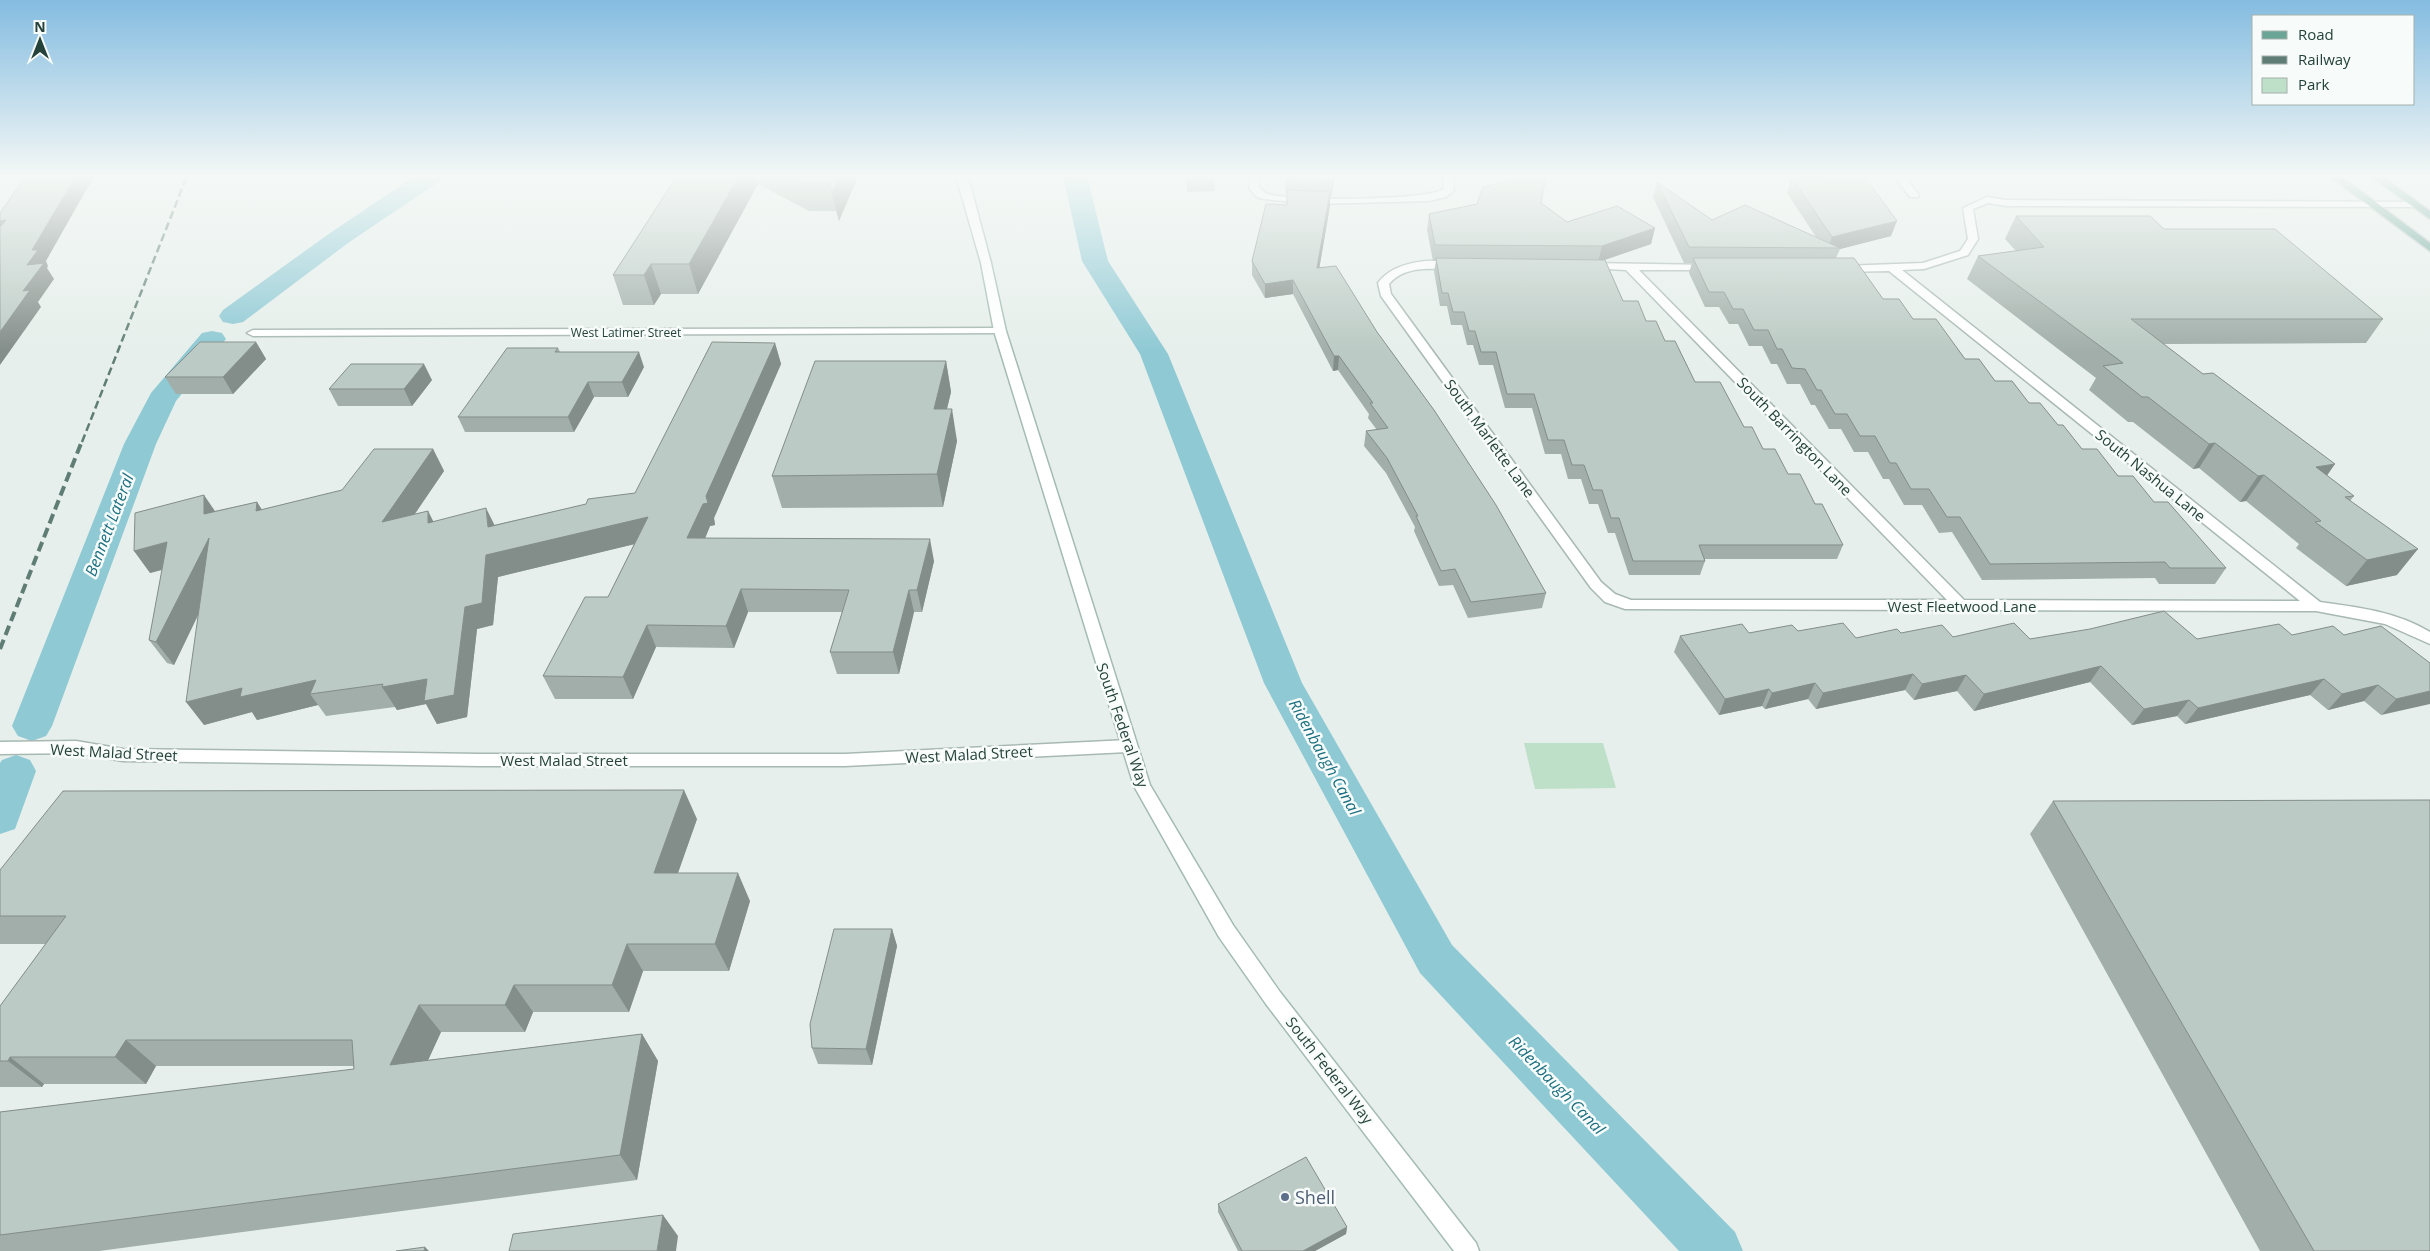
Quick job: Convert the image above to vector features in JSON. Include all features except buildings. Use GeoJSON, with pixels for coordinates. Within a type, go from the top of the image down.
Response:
{"type":"FeatureCollection","features":[{"type":"Feature","properties":{"kind":"main road"},"geometry":{"type":"LineString","coordinates":[[2412,234],[2430,248]]}},
{"type":"Feature","properties":{"kind":"street","name":"South Federal Way"},"geometry":{"type":"LineString","coordinates":[[978,234],[1000,331],[1142,786],[1226,931],[1274,998],[1468,1251]]}},
{"type":"Feature","properties":{"kind":"street"},"geometry":{"type":"LineString","coordinates":[[1834,268],[1924,266],[1964,253],[1973,239],[1972,234]]}},
{"type":"Feature","properties":{"kind":"street","name":"South Marlette Lane"},"geometry":{"type":"LineString","coordinates":[[1465,266],[1406,268],[1389,274],[1383,284],[1385,294],[1596,585],[1610,598]]}},
{"type":"Feature","properties":{"kind":"street"},"geometry":{"type":"LineString","coordinates":[[1581,266],[1717,268]]}},
{"type":"Feature","properties":{"kind":"street","name":"South Barrington Lane"},"geometry":{"type":"LineString","coordinates":[[1630,267],[1961,606]]}},
{"type":"Feature","properties":{"kind":"street","name":"South Nashua Lane"},"geometry":{"type":"LineString","coordinates":[[1893,268],[2316,606]]}},
{"type":"Feature","properties":{"kind":"street","name":"West Latimer Street"},"geometry":{"type":"LineString","coordinates":[[253,333],[1000,331]]}},
{"type":"Feature","properties":{"kind":"street","name":"West Fleetwood Lane"},"geometry":{"type":"LineString","coordinates":[[1610,598],[1630,605],[2316,606]]}},
{"type":"Feature","properties":{"kind":"street"},"geometry":{"type":"LineString","coordinates":[[2316,606],[2371,614],[2416,629],[2430,640]]}},
{"type":"Feature","properties":{"kind":"street","name":"West Malad Street"},"geometry":{"type":"LineString","coordinates":[[0,748],[76,747],[123,755],[490,760],[845,760],[1128,746]]}},
{"type":"Feature","properties":{"kind":"green space"},"geometry":{"type":"Polygon","coordinates":[[[1524,743],[1603,743],[1616,788],[1535,789],[1524,743]]]}},
{"type":"Feature","properties":{"kind":"waterway","name":"Bennett Lateral"},"geometry":{"type":"LineString","coordinates":[[233,316],[344,234]]}},
{"type":"Feature","properties":{"kind":"waterway","name":"Ridenbaugh Canal"},"geometry":{"type":"LineString","coordinates":[[1089,234],[1095,261],[1154,354],[1283,683],[1436,959],[1716,1251]]}},
{"type":"Feature","properties":{"kind":"waterway","name":"Bennett Lateral"},"geometry":{"type":"LineString","coordinates":[[32,726],[140,444],[162,399],[212,339]]}},
{"type":"Feature","properties":{"kind":"waterway","name":"Bennett Lateral"},"geometry":{"type":"LineString","coordinates":[[0,817],[16,771]]}},
{"type":"Feature","properties":{"kind":"railway"},"geometry":{"type":"LineString","coordinates":[[82,442],[164,234]]}},
{"type":"Feature","properties":{"kind":"railway"},"geometry":{"type":"LineString","coordinates":[[0,649],[82,441]]}},
{"type":"Feature","properties":{"kind":"place","name":"Shell"},"geometry":{"type":"Point","coordinates":[1285,1197]}}]}
